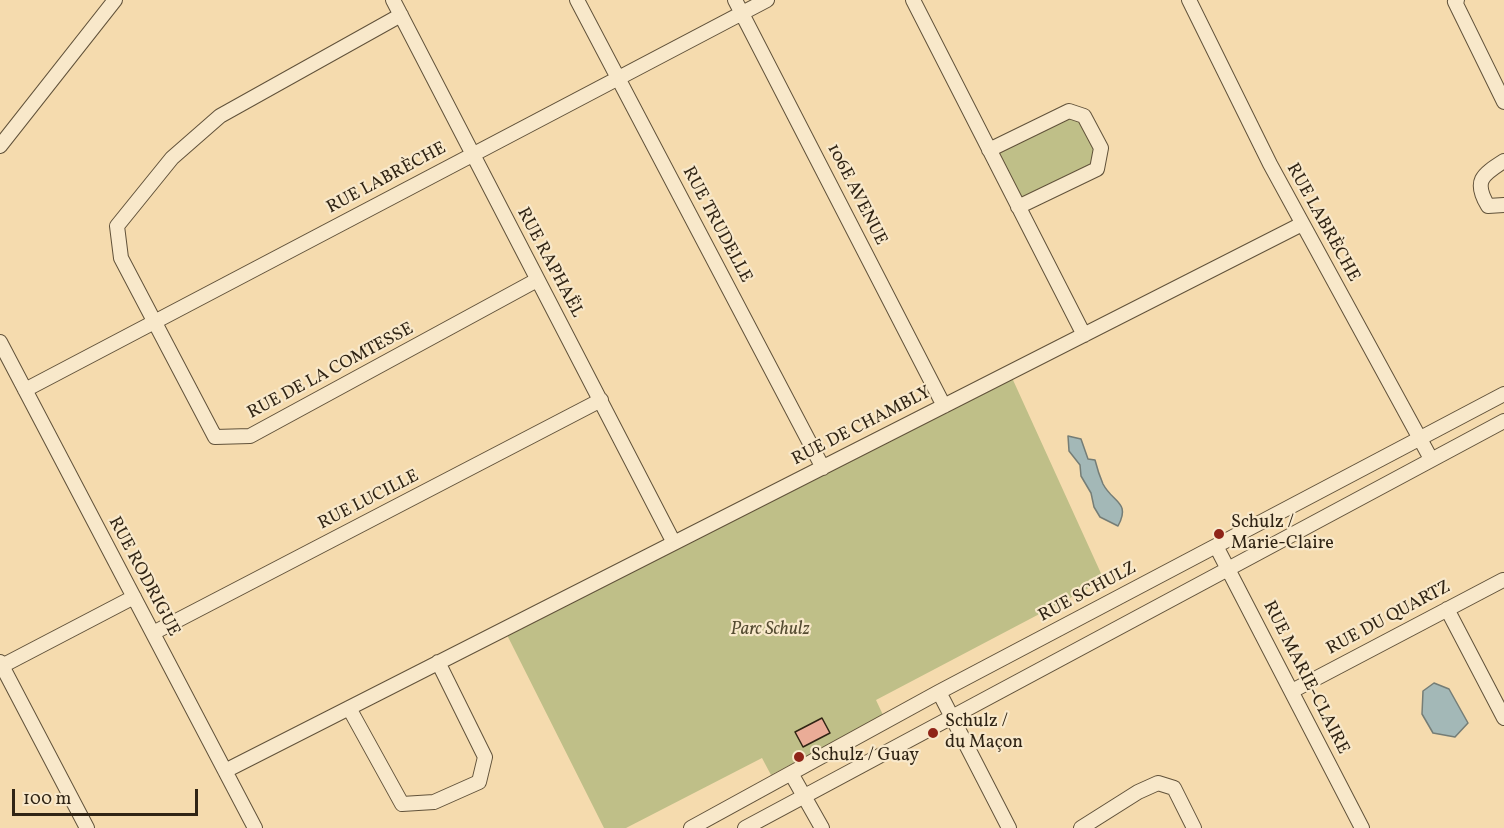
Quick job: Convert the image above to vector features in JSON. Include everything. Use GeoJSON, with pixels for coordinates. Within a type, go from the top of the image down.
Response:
{"type":"FeatureCollection","features":[{"type":"Feature","properties":{"kind":"street"},"geometry":{"type":"LineString","coordinates":[[0,146],[115,0]]}},
{"type":"Feature","properties":{"kind":"street","name":"RUE RAPHAËL"},"geometry":{"type":"LineString","coordinates":[[393,0],[674,543]]}},
{"type":"Feature","properties":{"kind":"street","name":"RUE TRUDELLE"},"geometry":{"type":"LineString","coordinates":[[578,0],[823,468]]}},
{"type":"Feature","properties":{"kind":"street","name":"106E AVENUE"},"geometry":{"type":"LineString","coordinates":[[735,0],[944,406]]}},
{"type":"Feature","properties":{"kind":"street","name":"RUE LABRÈCHE"},"geometry":{"type":"LineString","coordinates":[[25,390],[767,0]]}},
{"type":"Feature","properties":{"kind":"street"},"geometry":{"type":"LineString","coordinates":[[913,0],[1084,335]]}},
{"type":"Feature","properties":{"kind":"street","name":"RUE LABRÈCHE"},"geometry":{"type":"LineString","coordinates":[[1189,0],[1269,164],[1431,459]]}},
{"type":"Feature","properties":{"kind":"street"},"geometry":{"type":"LineString","coordinates":[[1457,0],[1455,3],[1504,102]]}},
{"type":"Feature","properties":{"kind":"street","name":"RUE DE LA COMTESSE"},"geometry":{"type":"LineString","coordinates":[[400,15],[220,117],[172,158],[117,226],[121,258],[215,437],[250,436],[537,280]]}},
{"type":"Feature","properties":{"kind":"street"},"geometry":{"type":"LineString","coordinates":[[988,150],[1069,111],[1084,116],[1101,148],[1097,169],[1017,207]]}},
{"type":"Feature","properties":{"kind":"street"},"geometry":{"type":"LineString","coordinates":[[1504,161],[1485,173],[1480,182],[1480,193],[1488,206],[1504,205]]}},
{"type":"Feature","properties":{"kind":"street","name":"RUE DE CHAMBLY"},"geometry":{"type":"LineString","coordinates":[[225,771],[1302,224]]}},
{"type":"Feature","properties":{"kind":"street","name":"RUE RODRIGUE"},"geometry":{"type":"LineString","coordinates":[[0,342],[255,828]]}},
{"type":"Feature","properties":{"kind":"street","name":"RUE SCHULZ"},"geometry":{"type":"LineString","coordinates":[[691,828],[792,775],[939,692],[1504,394]]}},
{"type":"Feature","properties":{"kind":"street","name":"RUE LUCILLE"},"geometry":{"type":"LineString","coordinates":[[153,633],[601,400]]}},
{"type":"Feature","properties":{"kind":"street"},"geometry":{"type":"LineString","coordinates":[[745,828],[1504,421]]}},
{"type":"Feature","properties":{"kind":"street","name":"RUE MARIE-CLAIRE"},"geometry":{"type":"LineString","coordinates":[[1216,546],[1362,828]]}},
{"type":"Feature","properties":{"kind":"street","name":"RUE DU QUARTZ"},"geometry":{"type":"LineString","coordinates":[[1292,691],[1503,580]]}},
{"type":"Feature","properties":{"kind":"street"},"geometry":{"type":"LineString","coordinates":[[87,828],[1,665],[134,597]]}},
{"type":"Feature","properties":{"kind":"street"},"geometry":{"type":"LineString","coordinates":[[1447,609],[1504,718]]}},
{"type":"Feature","properties":{"kind":"street"},"geometry":{"type":"LineString","coordinates":[[1061,628],[1073,651]]}},
{"type":"Feature","properties":{"kind":"street"},"geometry":{"type":"LineString","coordinates":[[349,708],[402,804],[434,802],[479,782],[485,757],[438,662]]}},
{"type":"Feature","properties":{"kind":"street"},"geometry":{"type":"LineString","coordinates":[[939,692],[1009,828]]}},
{"type":"Feature","properties":{"kind":"street"},"geometry":{"type":"LineString","coordinates":[[792,775],[822,828]]}},
{"type":"Feature","properties":{"kind":"street"},"geometry":{"type":"LineString","coordinates":[[1081,828],[1158,783],[1174,788],[1194,828]]}},
{"type":"Feature","properties":{"kind":"green space"},"geometry":{"type":"Polygon","coordinates":[[[1069,111],[1084,116],[1101,148],[1097,169],[1018,207],[989,150],[1069,111]]]}},
{"type":"Feature","properties":{"kind":"green space","name":"Parc Schulz"},"geometry":{"type":"Polygon","coordinates":[[[1008,369],[1104,580],[876,700],[883,715],[771,775],[762,758],[626,828],[604,828],[502,625],[1008,369]]]}},
{"type":"Feature","properties":{"kind":"shaded area"},"geometry":{"type":"Polygon","coordinates":[[[1068,436],[1081,439],[1088,459],[1095,460],[1103,484],[1122,507],[1123,512],[1118,526],[1100,517],[1094,507],[1091,493],[1081,476],[1080,465],[1069,451],[1068,436]]]}},
{"type":"Feature","properties":{"kind":"shaded area"},"geometry":{"type":"Polygon","coordinates":[[[1434,683],[1449,689],[1468,723],[1455,737],[1433,733],[1422,714],[1423,691],[1434,683]]]}},
{"type":"Feature","properties":{"kind":"building"},"geometry":{"type":"Polygon","coordinates":[[[822,718],[830,733],[803,747],[795,732],[822,718]]]}},
{"type":"Feature","properties":{"kind":"place","name":"Schulz / Marie-Claire"},"geometry":{"type":"Point","coordinates":[1219,534]}},
{"type":"Feature","properties":{"kind":"place","name":"Schulz / du Maçon"},"geometry":{"type":"Point","coordinates":[933,733]}},
{"type":"Feature","properties":{"kind":"place","name":"Schulz / Guay"},"geometry":{"type":"Point","coordinates":[799,757]}}]}
